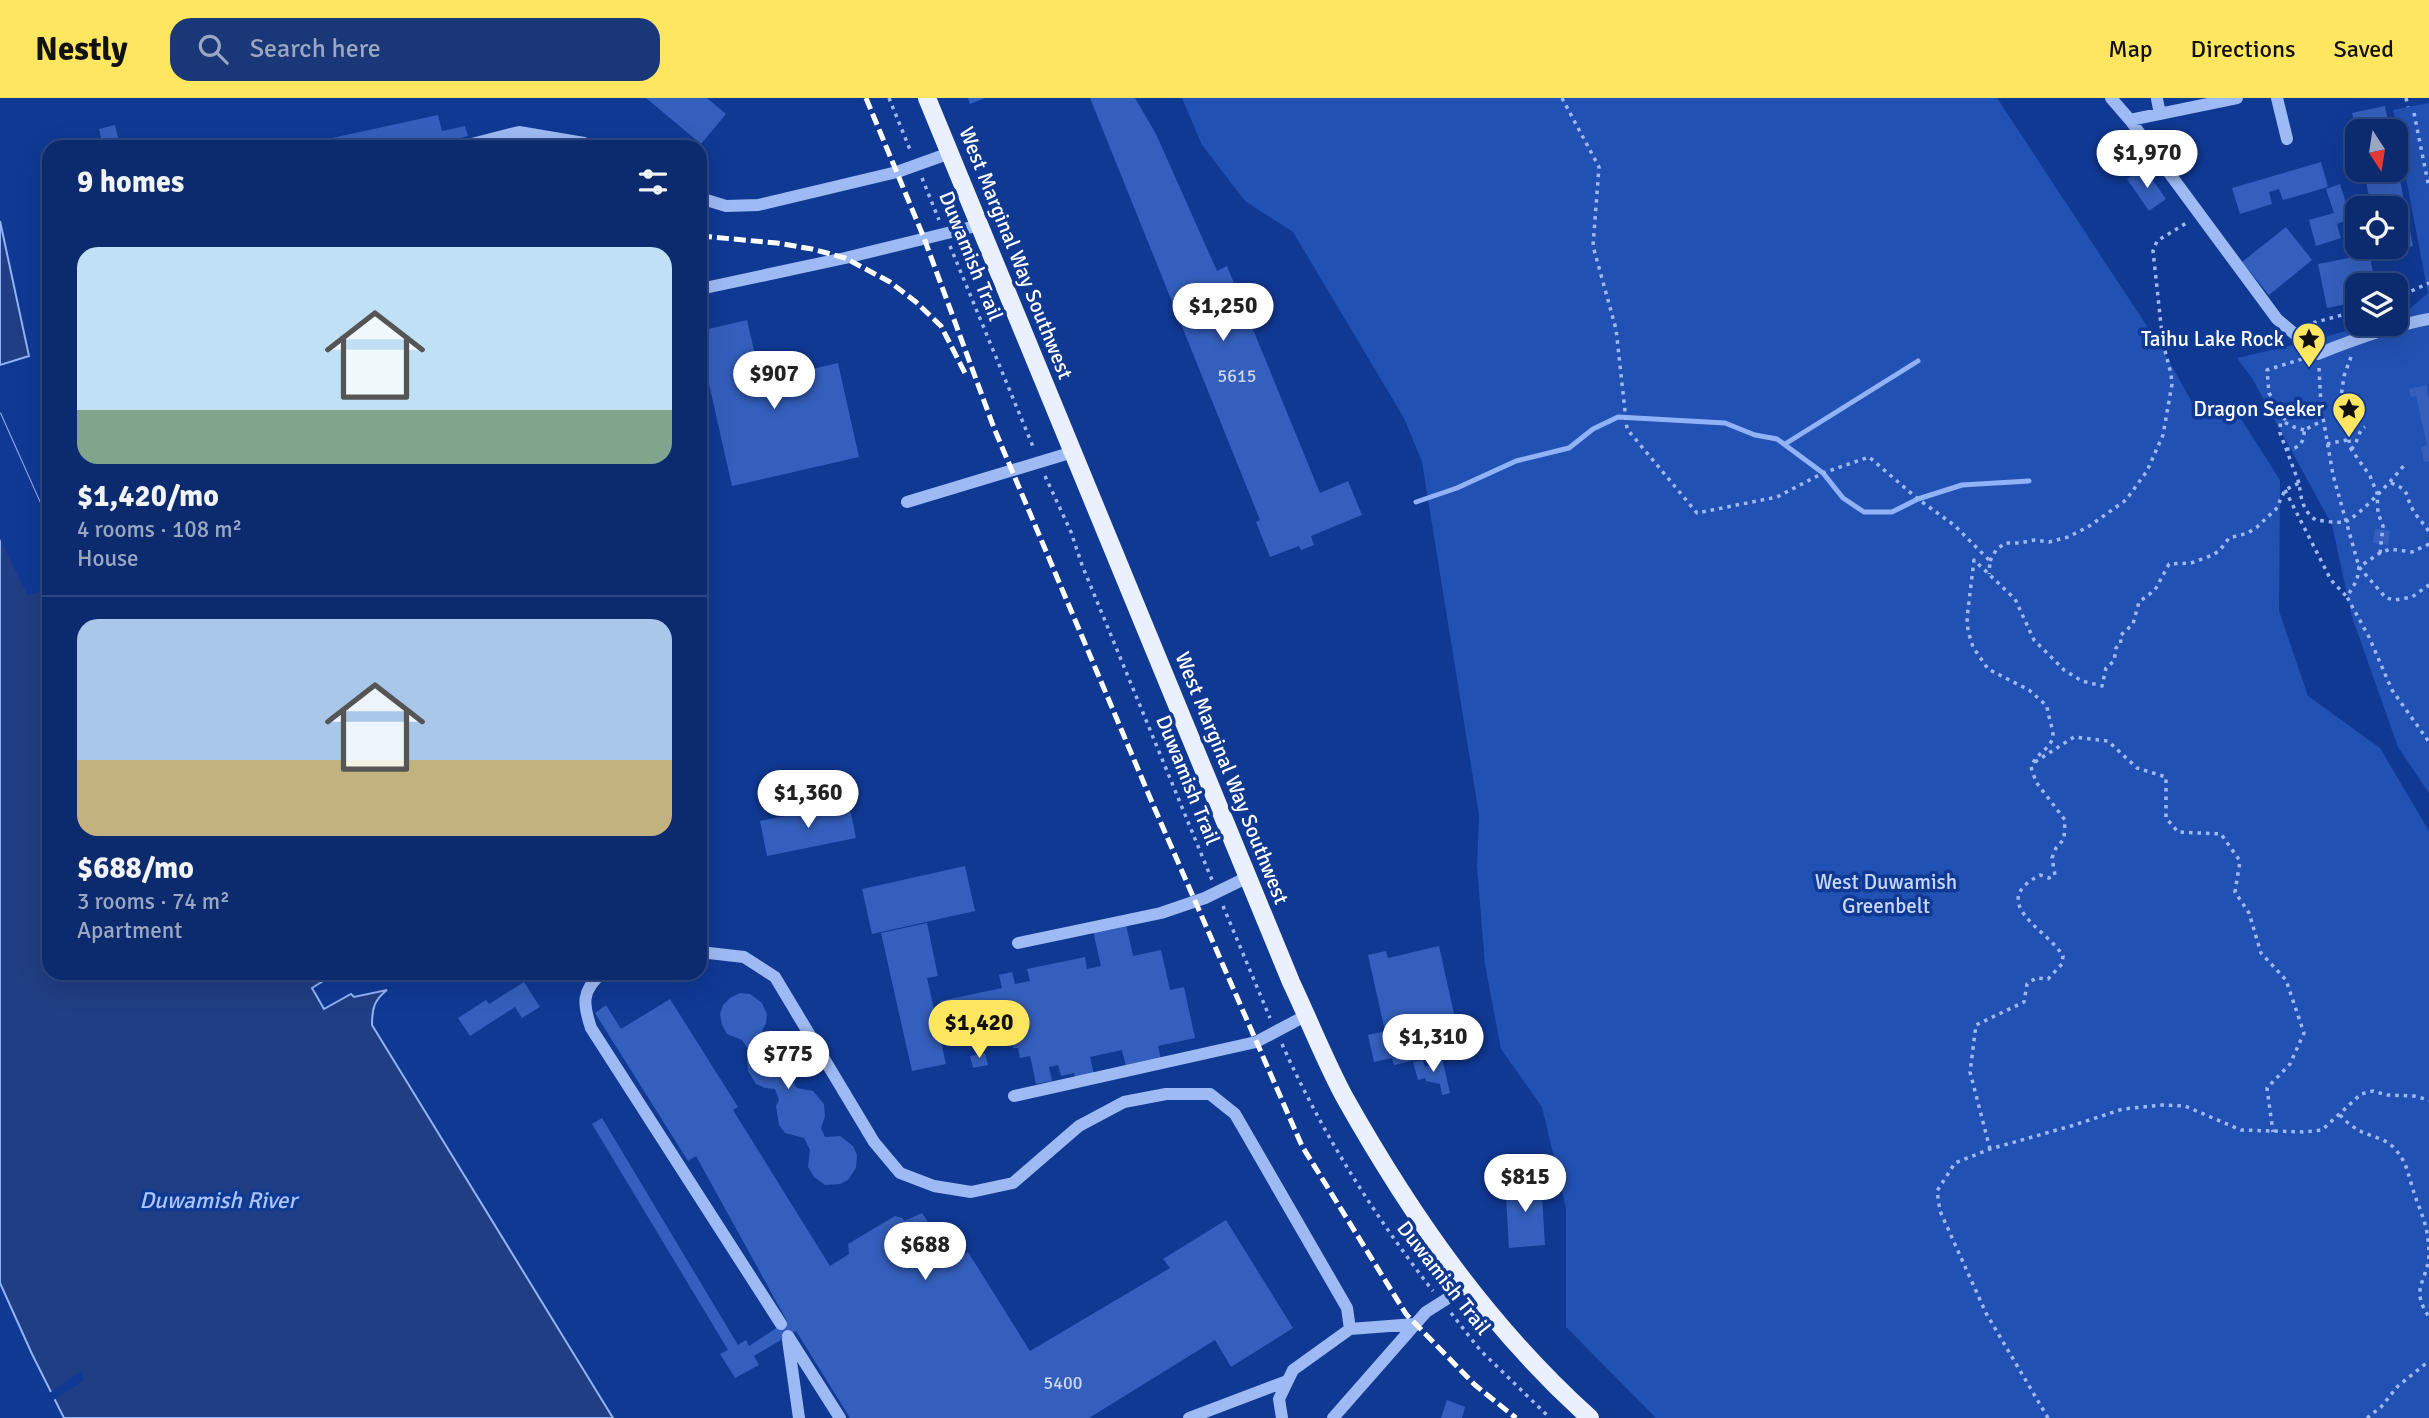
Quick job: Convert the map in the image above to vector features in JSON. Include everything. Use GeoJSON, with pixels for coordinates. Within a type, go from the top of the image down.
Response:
{"type":"FeatureCollection","features":[{"type":"Feature","properties":{"kind":"main road","name":"West Marginal Way Southwest"},"geometry":{"type":"LineString","coordinates":[[927,98],[1248,877],[1307,1016],[1350,1105],[1410,1207],[1467,1286],[1532,1363],[1590,1418]]}},
{"type":"Feature","properties":{"kind":"lane"},"geometry":{"type":"LineString","coordinates":[[2111,98],[2277,318],[2318,354],[2357,338],[2429,319]]}},
{"type":"Feature","properties":{"kind":"lane"},"geometry":{"type":"LineString","coordinates":[[2130,120],[2213,100],[2237,98]]}},
{"type":"Feature","properties":{"kind":"lane"},"geometry":{"type":"LineString","coordinates":[[2277,98],[2287,139]]}},
{"type":"Feature","properties":{"kind":"lane"},"geometry":{"type":"LineString","coordinates":[[2157,99],[2160,114]]}},
{"type":"Feature","properties":{"kind":"lane"},"geometry":{"type":"LineString","coordinates":[[488,140],[519,132],[566,140]]}},
{"type":"Feature","properties":{"kind":"lane"},"geometry":{"type":"LineString","coordinates":[[707,200],[726,206],[758,205],[897,172],[950,153]]}},
{"type":"Feature","properties":{"kind":"lane"},"geometry":{"type":"LineString","coordinates":[[707,288],[980,225]]}},
{"type":"Feature","properties":{"kind":"lane"},"geometry":{"type":"LineString","coordinates":[[907,502],[1073,452]]}},
{"type":"Feature","properties":{"kind":"lane"},"geometry":{"type":"LineString","coordinates":[[1018,943],[1161,913],[1248,877]]}},
{"type":"Feature","properties":{"kind":"lane"},"geometry":{"type":"LineString","coordinates":[[707,953],[744,957],[775,977],[874,1142],[901,1172],[934,1185],[971,1192],[1013,1182],[1079,1126],[1124,1102],[1166,1094],[1210,1094],[1236,1114],[1347,1308],[1350,1329]]}},
{"type":"Feature","properties":{"kind":"lane"},"geometry":{"type":"LineString","coordinates":[[594,980],[589,984],[584,1007],[591,1028],[781,1324]]}},
{"type":"Feature","properties":{"kind":"lane"},"geometry":{"type":"LineString","coordinates":[[1014,1096],[1232,1048],[1256,1041],[1307,1016]]}},
{"type":"Feature","properties":{"kind":"lane"},"geometry":{"type":"LineString","coordinates":[[1333,1418],[1426,1312],[1467,1286]]}},
{"type":"Feature","properties":{"kind":"lane"},"geometry":{"type":"LineString","coordinates":[[1282,1418],[1279,1399],[1293,1370],[1350,1329],[1415,1324]]}},
{"type":"Feature","properties":{"kind":"lane"},"geometry":{"type":"LineString","coordinates":[[799,1418],[788,1336],[840,1418]]}},
{"type":"Feature","properties":{"kind":"lane"},"geometry":{"type":"LineString","coordinates":[[1189,1418],[1287,1381]]}},
{"type":"Feature","properties":{"kind":"path","name":"Duwamish Trail"},"geometry":{"type":"LineString","coordinates":[[889,98],[1039,462],[1071,532],[1082,565],[1217,892],[1303,1090],[1341,1158],[1388,1232],[1480,1350],[1550,1418]]}},
{"type":"Feature","properties":{"kind":"path"},"geometry":{"type":"LineString","coordinates":[[1562,98],[1599,167],[1593,246],[1616,330],[1627,429],[1697,513],[1777,497],[1823,473],[1868,457],[1918,499],[1954,524],[1990,561]]}},
{"type":"Feature","properties":{"kind":"path"},"geometry":{"type":"LineString","coordinates":[[2406,98],[2408,107]]}},
{"type":"Feature","properties":{"kind":"path"},"geometry":{"type":"LineString","coordinates":[[2414,113],[2429,188]]}},
{"type":"Feature","properties":{"kind":"path"},"geometry":{"type":"LineString","coordinates":[[1989,575],[1990,561],[1996,550],[2005,543],[2034,540],[2049,542],[2068,537],[2120,505],[2141,482],[2163,435],[2172,384],[2163,343],[2153,251],[2157,241],[2200,216]]}},
{"type":"Feature","properties":{"kind":"path"},"geometry":{"type":"LineString","coordinates":[[2408,293],[2429,283]]}},
{"type":"Feature","properties":{"kind":"path"},"geometry":{"type":"LineString","coordinates":[[2290,329],[2345,314]]}},
{"type":"Feature","properties":{"kind":"path"},"geometry":{"type":"LineString","coordinates":[[2357,338],[2344,376],[2340,404],[2347,440],[2370,476],[2377,493],[2378,513],[2383,526],[2380,553]]}},
{"type":"Feature","properties":{"kind":"path"},"geometry":{"type":"LineString","coordinates":[[2405,464],[2391,483],[2345,522],[2312,517],[2302,503],[2299,482],[2280,433],[2281,412],[2269,393],[2267,370],[2318,354],[2321,406],[2327,444],[2345,522],[2360,567],[2386,598],[2395,600],[2412,597],[2429,585]]}},
{"type":"Feature","properties":{"kind":"path"},"geometry":{"type":"LineString","coordinates":[[2282,421],[2311,405],[2321,406]]}},
{"type":"Feature","properties":{"kind":"path"},"geometry":{"type":"LineString","coordinates":[[2282,421],[2304,430],[2324,420]]}},
{"type":"Feature","properties":{"kind":"path"},"geometry":{"type":"LineString","coordinates":[[2351,449],[2356,443],[2358,433],[2365,427]]}},
{"type":"Feature","properties":{"kind":"path"},"geometry":{"type":"LineString","coordinates":[[2287,449],[2300,445],[2305,438],[2304,430]]}},
{"type":"Feature","properties":{"kind":"path"},"geometry":{"type":"LineString","coordinates":[[2327,444],[2347,440]]}},
{"type":"Feature","properties":{"kind":"path"},"geometry":{"type":"LineString","coordinates":[[1990,1149],[1970,1072],[1976,1024],[2024,1002],[2027,984],[2036,978],[2048,979],[2062,964],[2063,956],[2056,943],[2030,922],[2018,903],[2018,894],[2023,886],[2040,876],[2049,878],[2055,875],[2052,858],[2064,839],[2065,820],[2036,782],[2032,764],[2036,756],[2051,743],[2053,734],[2048,720],[2048,706],[2029,690],[1989,669],[1973,647],[1968,631],[1968,595],[1974,560],[2015,599],[2034,640],[2064,670],[2082,681],[2102,686],[2106,668],[2115,662],[2116,648],[2121,643],[2120,636],[2133,624],[2139,602],[2155,590],[2169,564],[2190,563],[2213,555],[2229,538],[2248,533],[2276,509],[2286,490],[2299,482]]}},
{"type":"Feature","properties":{"kind":"path"},"geometry":{"type":"LineString","coordinates":[[2391,483],[2401,487],[2408,495],[2412,509],[2424,521],[2429,532]]}},
{"type":"Feature","properties":{"kind":"path"},"geometry":{"type":"LineString","coordinates":[[2286,490],[2331,580],[2347,597],[2370,637],[2392,690],[2429,742]]}},
{"type":"Feature","properties":{"kind":"path"},"geometry":{"type":"LineString","coordinates":[[2347,597],[2357,580],[2360,567],[2380,553],[2390,549],[2412,552],[2429,544]]}},
{"type":"Feature","properties":{"kind":"path"},"geometry":{"type":"LineString","coordinates":[[2032,764],[2074,737],[2108,741],[2137,768],[2166,777],[2166,818],[2178,832],[2221,834],[2240,861],[2235,892],[2249,913],[2261,953],[2286,980],[2304,1033],[2290,1064],[2267,1088],[2273,1132]]}},
{"type":"Feature","properties":{"kind":"path"},"geometry":{"type":"LineString","coordinates":[[2048,1418],[1986,1313],[1940,1211],[1937,1191],[1955,1163],[1990,1149],[2123,1108],[2185,1106],[2241,1130],[2273,1132],[2322,1130],[2361,1094],[2374,1091],[2429,1100]]}},
{"type":"Feature","properties":{"kind":"path"},"geometry":{"type":"LineString","coordinates":[[2340,1115],[2361,1131],[2390,1143],[2407,1164],[2429,1228],[2429,1255],[2418,1291],[2419,1300],[2429,1317]]}},
{"type":"Feature","properties":{"kind":"path"},"geometry":{"type":"LineString","coordinates":[[2367,1418],[2381,1407],[2398,1386],[2429,1361]]}},
{"type":"Feature","properties":{"kind":"green space","name":"West Duwamish Greenbelt"},"geometry":{"type":"Polygon","coordinates":[[[1182,98],[1997,98],[2162,349],[2201,418],[2241,419],[2280,480],[2279,611],[2308,696],[2380,748],[2429,831],[2429,1418],[1656,1418],[1566,1327],[1566,1208],[1542,1107],[1501,1049],[1485,965],[1477,866],[1479,815],[1422,462],[1404,418],[1293,232],[1245,201],[1202,145],[1182,98]]]}},
{"type":"Feature","properties":{"kind":"green space"},"geometry":{"type":"Polygon","coordinates":[[[2429,103],[2429,793],[2398,747],[2352,617],[2332,525],[2252,378],[2237,358],[2345,331],[2345,336],[2408,336],[2408,310],[2428,293],[2407,182],[2408,119],[2395,119],[2393,110],[2429,103]]]}},
{"type":"Feature","properties":{"kind":"water"},"geometry":{"type":"Polygon","coordinates":[[[0,221],[29,356],[0,365],[0,221]]]}},
{"type":"Feature","properties":{"kind":"water","name":"Duwamish River"},"geometry":{"type":"Polygon","coordinates":[[[0,413],[42,507],[42,980],[325,980],[312,988],[324,1009],[351,994],[354,997],[387,990],[375,1005],[372,1025],[613,1418],[64,1418],[0,1283],[0,413]]]}},
{"type":"Feature","properties":{"kind":"pier"},"geometry":{"type":"Polygon","coordinates":[[[0,413],[42,507],[42,590],[28,596],[0,539],[0,413]]]}},
{"type":"Feature","properties":{"kind":"pier"},"geometry":{"type":"Polygon","coordinates":[[[80,1372],[85,1380],[52,1401],[48,1394],[80,1372]]]}},
{"type":"Feature","properties":{"kind":"building"},"geometry":{"type":"Polygon","coordinates":[[[646,98],[707,98],[726,114],[704,140],[696,140],[646,98]]]}},
{"type":"Feature","properties":{"kind":"building"},"geometry":{"type":"Polygon","coordinates":[[[968,98],[985,98],[970,104],[968,98]]]}},
{"type":"Feature","properties":{"kind":"building"},"geometry":{"type":"Polygon","coordinates":[[[1090,98],[1135,98],[1156,134],[1217,271],[1227,266],[1320,493],[1348,481],[1362,515],[1311,536],[1314,545],[1301,550],[1299,546],[1270,557],[1256,522],[1260,520],[1090,98]]]}},
{"type":"Feature","properties":{"kind":"building"},"geometry":{"type":"Polygon","coordinates":[[[2385,106],[2388,119],[2353,119],[2352,113],[2385,106]]]}},
{"type":"Feature","properties":{"kind":"building"},"geometry":{"type":"Polygon","coordinates":[[[438,115],[442,131],[465,126],[468,136],[453,140],[323,140],[438,115]]]}},
{"type":"Feature","properties":{"kind":"building"},"geometry":{"type":"Polygon","coordinates":[[[115,125],[119,140],[101,140],[99,129],[115,125]]]}},
{"type":"Feature","properties":{"kind":"building"},"geometry":{"type":"Polygon","coordinates":[[[2321,162],[2328,187],[2283,200],[2279,189],[2269,192],[2272,204],[2240,214],[2232,188],[2321,162]]]}},
{"type":"Feature","properties":{"kind":"building"},"geometry":{"type":"Polygon","coordinates":[[[2138,171],[2141,175],[2147,172],[2166,199],[2149,211],[2127,179],[2138,171]]]}},
{"type":"Feature","properties":{"kind":"building"},"geometry":{"type":"Polygon","coordinates":[[[2366,182],[2400,182],[2403,196],[2369,196],[2366,182]]]}},
{"type":"Feature","properties":{"kind":"building"},"geometry":{"type":"Polygon","coordinates":[[[2340,184],[2345,200],[2345,221],[2337,224],[2341,238],[2316,246],[2309,220],[2334,213],[2326,189],[2340,184]]]}},
{"type":"Feature","properties":{"kind":"building"},"geometry":{"type":"Polygon","coordinates":[[[2408,221],[2413,246],[2408,247],[2408,221]]]}},
{"type":"Feature","properties":{"kind":"building"},"geometry":{"type":"Polygon","coordinates":[[[2286,227],[2312,260],[2269,295],[2242,262],[2286,227]]]}},
{"type":"Feature","properties":{"kind":"building"},"geometry":{"type":"Polygon","coordinates":[[[2345,259],[2370,259],[2373,273],[2345,273],[2345,304],[2327,308],[2318,264],[2345,259]]]}},
{"type":"Feature","properties":{"kind":"building"},"geometry":{"type":"Polygon","coordinates":[[[747,320],[761,381],[838,363],[859,457],[732,486],[707,375],[707,329],[747,320]]]}},
{"type":"Feature","properties":{"kind":"building"},"geometry":{"type":"Polygon","coordinates":[[[2426,385],[2429,401],[2429,461],[2424,462],[2421,447],[2427,445],[2416,396],[2411,397],[2409,389],[2426,385]]]}},
{"type":"Feature","properties":{"kind":"building"},"geometry":{"type":"Polygon","coordinates":[[[2375,529],[2390,531],[2388,545],[2373,543],[2375,529]]]}},
{"type":"Feature","properties":{"kind":"building"},"geometry":{"type":"Polygon","coordinates":[[[849,804],[856,838],[767,856],[760,821],[849,804]]]}},
{"type":"Feature","properties":{"kind":"building"},"geometry":{"type":"Polygon","coordinates":[[[965,866],[975,911],[872,934],[862,889],[965,866]]]}},
{"type":"Feature","properties":{"kind":"building"},"geometry":{"type":"Polygon","coordinates":[[[927,923],[938,976],[927,978],[946,1064],[912,1071],[881,933],[927,923]]]}},
{"type":"Feature","properties":{"kind":"building"},"geometry":{"type":"Polygon","coordinates":[[[1126,925],[1133,956],[1161,950],[1170,990],[1184,987],[1195,1038],[1158,1046],[1161,1059],[1126,1067],[1122,1050],[1090,1057],[1094,1074],[1075,1078],[1074,1073],[1061,1076],[1058,1065],[1049,1067],[1052,1081],[1036,1084],[1030,1056],[1020,1058],[1018,1048],[1013,1048],[1012,1040],[1023,1037],[1022,1029],[949,1045],[940,1001],[1002,988],[999,975],[1012,972],[1015,984],[1030,981],[1027,969],[1085,957],[1087,969],[1101,966],[1093,931],[1126,925]]]}},
{"type":"Feature","properties":{"kind":"building"},"geometry":{"type":"Polygon","coordinates":[[[1439,946],[1462,1050],[1394,1065],[1392,1058],[1374,1062],[1368,1035],[1385,1031],[1368,955],[1386,951],[1388,958],[1439,946]]]}},
{"type":"Feature","properties":{"kind":"building"},"geometry":{"type":"Polygon","coordinates":[[[524,982],[540,1007],[522,1018],[515,1007],[470,1036],[458,1018],[486,1000],[489,1004],[524,982]]]}},
{"type":"Feature","properties":{"kind":"building"},"geometry":{"type":"Polygon","coordinates":[[[740,993],[750,994],[762,1003],[767,1014],[762,1031],[766,1040],[778,1040],[793,1052],[796,1068],[791,1079],[797,1088],[813,1091],[824,1104],[825,1116],[821,1128],[825,1137],[840,1136],[853,1146],[857,1155],[856,1168],[848,1180],[840,1184],[825,1185],[814,1177],[808,1167],[810,1150],[804,1138],[785,1133],[779,1125],[776,1106],[779,1100],[775,1089],[756,1084],[748,1071],[750,1052],[742,1040],[727,1034],[722,1025],[720,1014],[723,1005],[740,993]]]}},
{"type":"Feature","properties":{"kind":"building"},"geometry":{"type":"Polygon","coordinates":[[[670,999],[738,1107],[733,1110],[830,1266],[849,1254],[848,1244],[895,1216],[903,1218],[904,1221],[922,1213],[954,1262],[968,1252],[1030,1351],[1170,1268],[1163,1259],[1226,1220],[1293,1328],[1231,1367],[1215,1340],[1089,1418],[850,1418],[796,1331],[754,1356],[759,1365],[735,1378],[720,1354],[728,1350],[592,1124],[602,1118],[738,1345],[746,1340],[749,1346],[787,1321],[696,1156],[688,1161],[595,1013],[606,1005],[621,1029],[670,999]]]}},
{"type":"Feature","properties":{"kind":"building"},"geometry":{"type":"Polygon","coordinates":[[[985,1053],[988,1065],[973,1068],[970,1056],[985,1053]]]}},
{"type":"Feature","properties":{"kind":"building"},"geometry":{"type":"Polygon","coordinates":[[[1442,1058],[1450,1093],[1442,1095],[1440,1084],[1426,1081],[1425,1078],[1418,1080],[1413,1062],[1423,1060],[1425,1067],[1442,1058]]]}},
{"type":"Feature","properties":{"kind":"building"},"geometry":{"type":"Polygon","coordinates":[[[1541,1179],[1545,1245],[1509,1248],[1505,1182],[1541,1179]]]}},
{"type":"Feature","properties":{"kind":"building"},"geometry":{"type":"Polygon","coordinates":[[[1447,1400],[1465,1407],[1462,1418],[1441,1418],[1447,1400]]]}},
{"type":"Feature","properties":{"kind":"waterway"},"geometry":{"type":"LineString","coordinates":[[1785,444],[1918,361]]}},
{"type":"Feature","properties":{"kind":"waterway"},"geometry":{"type":"LineString","coordinates":[[1416,502],[1457,488],[1516,461],[1569,448],[1593,429],[1618,417],[1725,423],[1755,435],[1777,439],[1823,473],[1843,498],[1864,512],[1892,512],[1918,499],[1962,485],[2029,481]]}},
{"type":"Feature","properties":{"kind":"railway"},"geometry":{"type":"LineString","coordinates":[[866,98],[924,238],[994,428],[1154,807],[1302,1146],[1406,1314],[1475,1385],[1516,1418]]}},
{"type":"Feature","properties":{"kind":"railway"},"geometry":{"type":"LineString","coordinates":[[707,237],[777,243],[845,258],[890,282],[916,302],[941,326],[965,373]]}},
{"type":"Feature","properties":{"kind":"place","name":"Taihu Lake Rock"},"geometry":{"type":"Point","coordinates":[2309,369]}},
{"type":"Feature","properties":{"kind":"place","name":"Dragon Seeker"},"geometry":{"type":"Point","coordinates":[2349,439]}}]}
